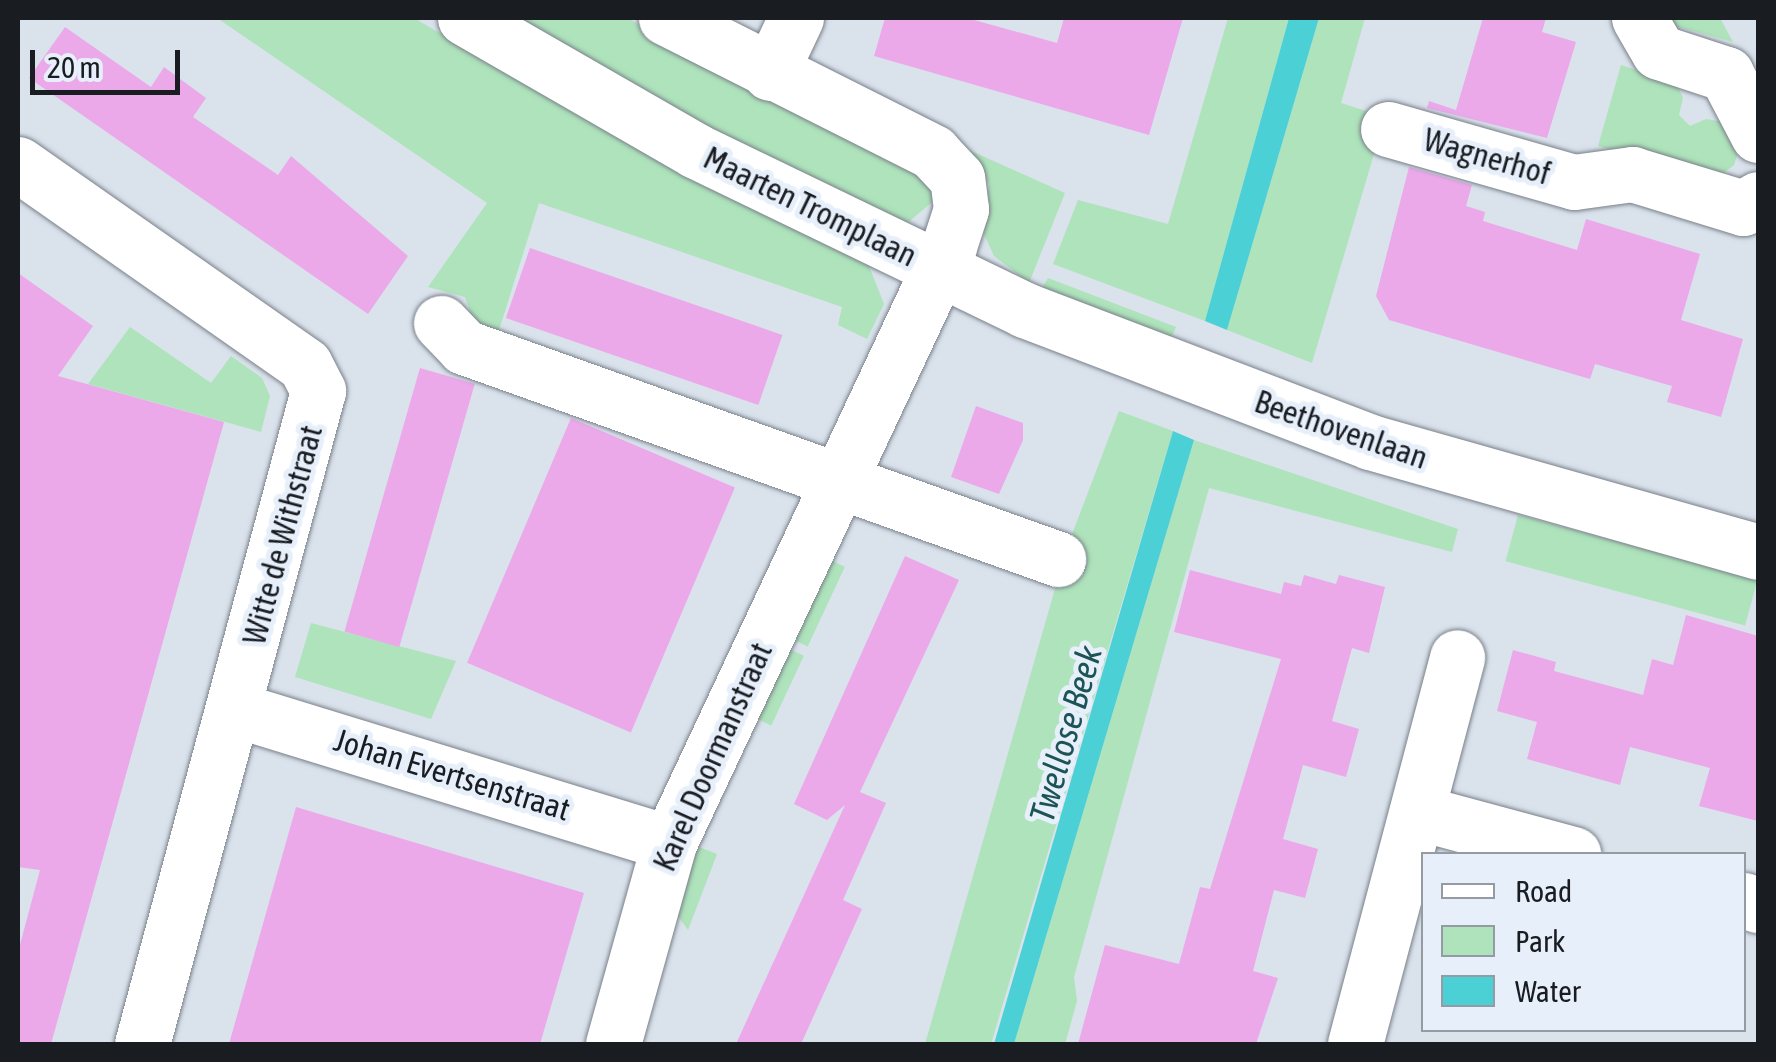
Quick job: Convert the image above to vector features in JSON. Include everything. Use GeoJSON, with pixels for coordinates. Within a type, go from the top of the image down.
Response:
{"type":"FeatureCollection","features":[{"type":"Feature","properties":{"kind":"street","name":"Maarten Tromplaan"},"geometry":{"type":"LineString","coordinates":[[466,18],[696,151],[938,269],[961,209],[949,164],[666,18]]}},
{"type":"Feature","properties":{"kind":"street"},"geometry":{"type":"LineString","coordinates":[[770,73],[796,18]]}},
{"type":"Feature","properties":{"kind":"street"},"geometry":{"type":"LineString","coordinates":[[1639,18],[1659,52],[1726,74],[1758,136]]}},
{"type":"Feature","properties":{"kind":"street","name":"Wagnerhof"},"geometry":{"type":"LineString","coordinates":[[1388,129],[1574,182],[1632,174],[1744,208],[1758,199]]}},
{"type":"Feature","properties":{"kind":"street","name":"Witte de Withstraat"},"geometry":{"type":"LineString","coordinates":[[18,164],[296,359],[316,382],[316,414],[142,1044]]}},
{"type":"Feature","properties":{"kind":"street","name":"Karel Doormanstraat"},"geometry":{"type":"LineString","coordinates":[[613,1044],[669,843],[938,269]]}},
{"type":"Feature","properties":{"kind":"street","name":"Beethovenlaan"},"geometry":{"type":"LineString","coordinates":[[938,269],[1025,310],[1354,436],[1758,552]]}},
{"type":"Feature","properties":{"kind":"street"},"geometry":{"type":"LineString","coordinates":[[441,323],[464,347],[1058,559]]}},
{"type":"Feature","properties":{"kind":"street"},"geometry":{"type":"LineString","coordinates":[[1355,1044],[1457,657]]}},
{"type":"Feature","properties":{"kind":"street","name":"Johan Evertsenstraat"},"geometry":{"type":"LineString","coordinates":[[234,709],[669,843]]}},
{"type":"Feature","properties":{"kind":"street"},"geometry":{"type":"LineString","coordinates":[[1417,812],[1566,852]]}},
{"type":"Feature","properties":{"kind":"green space"},"geometry":{"type":"Polygon","coordinates":[[[217,18],[414,18],[612,134],[869,266],[884,304],[867,339],[838,325],[842,307],[539,203],[494,346],[476,329],[465,297],[428,287],[487,203],[217,18]]]}},
{"type":"Feature","properties":{"kind":"green space"},"geometry":{"type":"Polygon","coordinates":[[[514,18],[627,18],[926,178],[937,198],[905,225],[739,144],[514,18]]]}},
{"type":"Feature","properties":{"kind":"green space"},"geometry":{"type":"Polygon","coordinates":[[[1228,18],[1289,18],[1205,321],[1053,264],[1078,200],[1168,224],[1228,18]]]}},
{"type":"Feature","properties":{"kind":"green space"},"geometry":{"type":"Polygon","coordinates":[[[1319,18],[1365,18],[1341,103],[1385,117],[1312,363],[1227,330],[1319,18]]]}},
{"type":"Feature","properties":{"kind":"green space"},"geometry":{"type":"Polygon","coordinates":[[[1669,18],[1720,18],[1733,42],[1675,26],[1669,18]]]}},
{"type":"Feature","properties":{"kind":"green space"},"geometry":{"type":"Polygon","coordinates":[[[1621,65],[1676,83],[1683,98],[1679,115],[1690,126],[1706,119],[1724,122],[1740,147],[1734,165],[1720,176],[1684,172],[1598,146],[1621,65]]]}},
{"type":"Feature","properties":{"kind":"green space"},"geometry":{"type":"Polygon","coordinates":[[[969,150],[1065,193],[1029,283],[994,256],[983,232],[989,184],[969,150]]]}},
{"type":"Feature","properties":{"kind":"green space"},"geometry":{"type":"Polygon","coordinates":[[[1048,278],[1176,327],[1170,341],[1042,288],[1048,278]]]}},
{"type":"Feature","properties":{"kind":"green space"},"geometry":{"type":"Polygon","coordinates":[[[130,327],[211,383],[231,356],[262,378],[270,396],[261,432],[88,384],[130,327]]]}},
{"type":"Feature","properties":{"kind":"green space"},"geometry":{"type":"Polygon","coordinates":[[[1119,411],[1173,431],[991,1044],[925,1044],[1066,550],[1119,411]]]}},
{"type":"Feature","properties":{"kind":"green space"},"geometry":{"type":"Polygon","coordinates":[[[1194,440],[1458,529],[1452,552],[1209,488],[1074,977],[1077,1001],[1065,1044],[1014,1044],[1194,440]]]}},
{"type":"Feature","properties":{"kind":"green space"},"geometry":{"type":"Polygon","coordinates":[[[1518,515],[1758,579],[1745,626],[1506,561],[1518,515]]]}},
{"type":"Feature","properties":{"kind":"green space"},"geometry":{"type":"Polygon","coordinates":[[[824,557],[845,567],[808,646],[787,637],[824,557]]]}},
{"type":"Feature","properties":{"kind":"green space"},"geometry":{"type":"Polygon","coordinates":[[[311,623],[456,661],[431,719],[295,677],[311,623]]]}},
{"type":"Feature","properties":{"kind":"green space"},"geometry":{"type":"Polygon","coordinates":[[[783,646],[804,656],[771,726],[750,716],[783,646]]]}},
{"type":"Feature","properties":{"kind":"green space"},"geometry":{"type":"Polygon","coordinates":[[[694,845],[717,854],[688,930],[672,908],[694,845]]]}},
{"type":"Feature","properties":{"kind":"water"},"geometry":{"type":"Polygon","coordinates":[[[1289,18],[1319,18],[1227,330],[1205,321],[1289,18]]]}},
{"type":"Feature","properties":{"kind":"water"},"geometry":{"type":"Polygon","coordinates":[[[1173,431],[1194,440],[1014,1044],[994,1044],[1173,431]]]}},
{"type":"Feature","properties":{"kind":"building"},"geometry":{"type":"Polygon","coordinates":[[[885,18],[967,18],[1057,43],[1064,18],[1183,18],[1149,135],[874,56],[885,18]]]}},
{"type":"Feature","properties":{"kind":"building"},"geometry":{"type":"Polygon","coordinates":[[[1483,18],[1546,18],[1542,32],[1576,42],[1547,138],[1427,108],[1429,101],[1456,110],[1483,18]]]}},
{"type":"Feature","properties":{"kind":"building"},"geometry":{"type":"Polygon","coordinates":[[[65,27],[151,87],[164,67],[206,98],[193,117],[278,175],[291,156],[408,256],[368,314],[29,78],[65,27]]]}},
{"type":"Feature","properties":{"kind":"building"},"geometry":{"type":"Polygon","coordinates":[[[1409,167],[1472,185],[1466,206],[1485,212],[1483,221],[1577,250],[1586,219],[1700,254],[1681,320],[1743,339],[1721,417],[1667,402],[1672,386],[1595,364],[1590,379],[1389,320],[1376,296],[1409,167]]]}},
{"type":"Feature","properties":{"kind":"building"},"geometry":{"type":"Polygon","coordinates":[[[530,248],[782,335],[758,405],[506,318],[530,248]]]}},
{"type":"Feature","properties":{"kind":"building"},"geometry":{"type":"Polygon","coordinates":[[[18,273],[93,326],[58,376],[224,422],[51,1044],[18,1044],[18,952],[40,870],[18,867],[18,273]]]}},
{"type":"Feature","properties":{"kind":"building"},"geometry":{"type":"Polygon","coordinates":[[[420,368],[475,384],[399,647],[344,631],[420,368]]]}},
{"type":"Feature","properties":{"kind":"building"},"geometry":{"type":"Polygon","coordinates":[[[976,406],[1023,423],[1023,440],[999,494],[951,477],[976,406]]]}},
{"type":"Feature","properties":{"kind":"building"},"geometry":{"type":"Polygon","coordinates":[[[571,418],[735,488],[631,732],[467,663],[571,418]]]}},
{"type":"Feature","properties":{"kind":"building"},"geometry":{"type":"Polygon","coordinates":[[[905,556],[959,580],[860,792],[886,803],[843,900],[862,909],[801,1044],[736,1044],[845,805],[827,820],[794,804],[905,556]]]}},
{"type":"Feature","properties":{"kind":"building"},"geometry":{"type":"Polygon","coordinates":[[[1190,570],[1281,594],[1284,582],[1301,586],[1304,575],[1336,584],[1339,575],[1385,587],[1369,653],[1352,648],[1332,721],[1359,729],[1346,777],[1303,765],[1283,839],[1318,849],[1305,898],[1274,890],[1253,971],[1278,978],[1256,1044],[1078,1044],[1105,945],[1179,964],[1200,887],[1210,889],[1281,659],[1174,632],[1190,570]]]}},
{"type":"Feature","properties":{"kind":"building"},"geometry":{"type":"Polygon","coordinates":[[[1686,615],[1758,636],[1758,821],[1699,806],[1710,768],[1630,747],[1620,785],[1527,759],[1537,722],[1497,711],[1513,650],[1556,662],[1554,671],[1643,695],[1652,659],[1673,665],[1686,615]]]}},
{"type":"Feature","properties":{"kind":"building"},"geometry":{"type":"Polygon","coordinates":[[[296,807],[584,893],[540,1044],[229,1044],[296,807]]]}},
{"type":"Feature","properties":{"kind":"water label","name":"Twellose Beek"},"geometry":{"type":"Point","coordinates":[1065,734]}}]}
